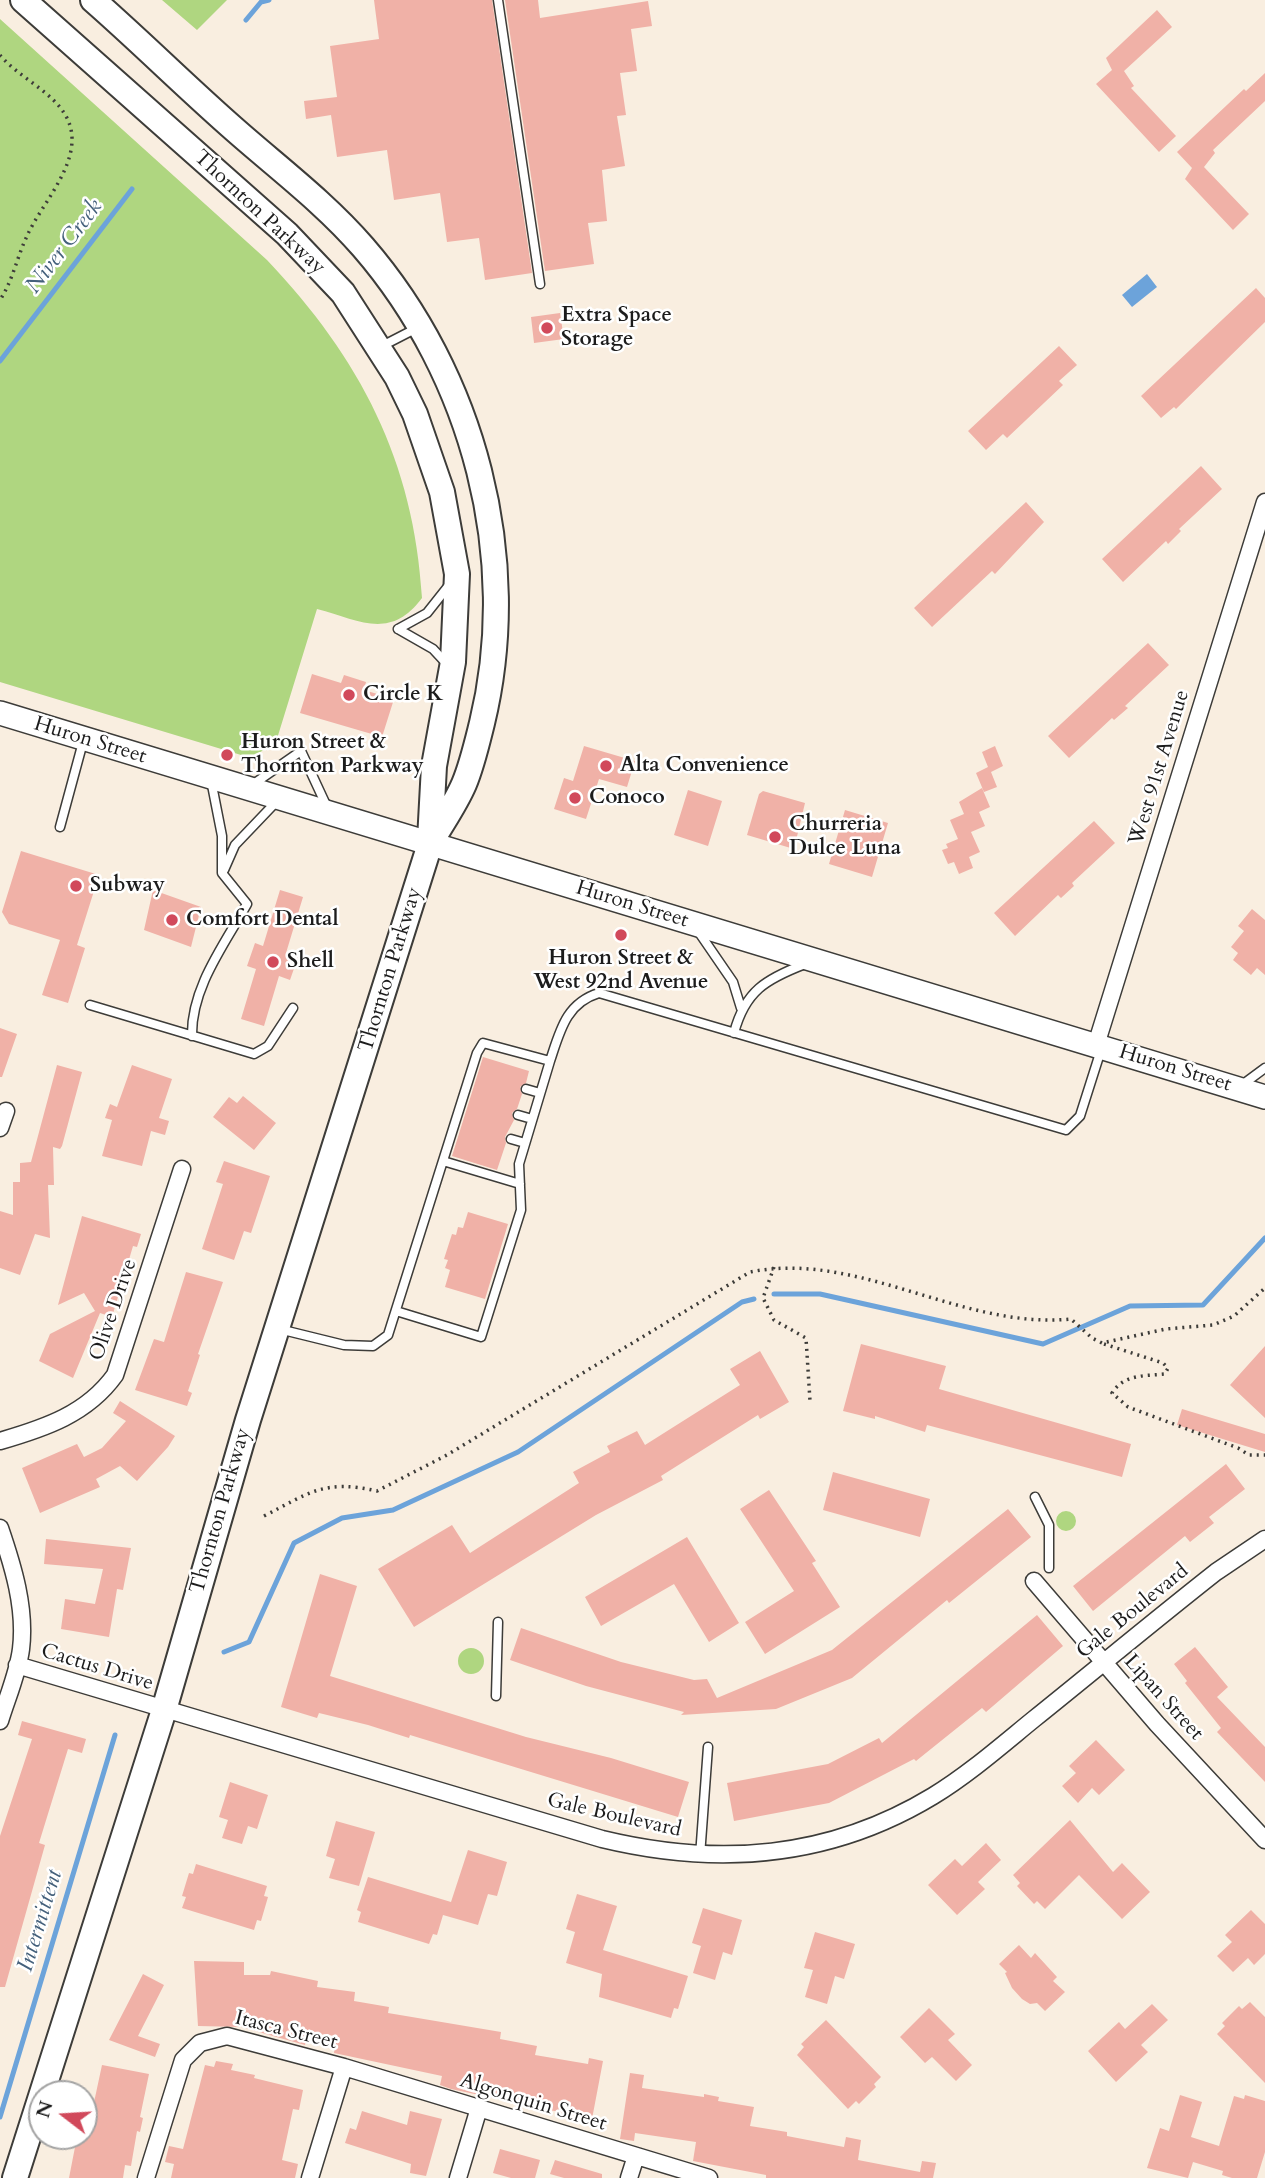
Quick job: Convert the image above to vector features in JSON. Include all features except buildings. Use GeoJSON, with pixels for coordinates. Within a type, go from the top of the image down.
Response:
{"type":"FeatureCollection","features":[{"type":"Feature","properties":{"kind":"main road","name":"Thornton Parkway"},"geometry":{"type":"LineString","coordinates":[[23,0],[287,233],[343,293],[379,348],[415,414],[450,524],[457,575],[457,621],[452,670],[434,766],[430,844]]}},
{"type":"Feature","properties":{"kind":"main road","name":"Thornton Parkway"},"geometry":{"type":"LineString","coordinates":[[15,2178],[164,1710],[276,1329],[430,844],[464,784],[477,741],[491,676],[498,596],[489,518],[470,437],[456,401],[419,327],[390,281],[339,222],[93,0]]}},
{"type":"Feature","properties":{"kind":"main road","name":"Huron Street"},"geometry":{"type":"LineString","coordinates":[[0,713],[1265,1097]]}},
{"type":"Feature","properties":{"kind":"street","name":"West 91st Avenue"},"geometry":{"type":"LineString","coordinates":[[1099,1046],[1265,502]]}},
{"type":"Feature","properties":{"kind":"street"},"geometry":{"type":"LineString","coordinates":[[0,1128],[6,1111]]}},
{"type":"Feature","properties":{"kind":"street","name":"Olive Drive"},"geometry":{"type":"LineString","coordinates":[[0,1441],[61,1420],[86,1406],[102,1393],[115,1375],[182,1169]]}},
{"type":"Feature","properties":{"kind":"street"},"geometry":{"type":"LineString","coordinates":[[0,1528],[22,1617],[18,1665],[0,1721]]}},
{"type":"Feature","properties":{"kind":"street","name":"Gale Boulevard"},"geometry":{"type":"LineString","coordinates":[[164,1710],[640,1849],[700,1856],[743,1856],[788,1850],[864,1829],[904,1812],[957,1780],[1216,1573],[1265,1539]]}},
{"type":"Feature","properties":{"kind":"street","name":"Lipan Street"},"geometry":{"type":"LineString","coordinates":[[1034,1581],[1103,1662],[1265,1840]]}},
{"type":"Feature","properties":{"kind":"street","name":"Cactus Drive"},"geometry":{"type":"LineString","coordinates":[[18,1665],[164,1710]]}},
{"type":"Feature","properties":{"kind":"street","name":"Itasca Street"},"geometry":{"type":"LineString","coordinates":[[146,2178],[179,2068],[192,2048],[200,2043],[218,2037],[238,2038],[344,2067]]}},
{"type":"Feature","properties":{"kind":"street"},"geometry":{"type":"LineString","coordinates":[[310,2178],[344,2067]]}},
{"type":"Feature","properties":{"kind":"street","name":"Algonquin Street"},"geometry":{"type":"LineString","coordinates":[[344,2067],[709,2178]]}},
{"type":"Feature","properties":{"kind":"street"},"geometry":{"type":"LineString","coordinates":[[458,2178],[480,2108]]}},
{"type":"Feature","properties":{"kind":"street"},"geometry":{"type":"LineString","coordinates":[[629,2178],[636,2156]]}},
{"type":"Feature","properties":{"kind":"lane"},"geometry":{"type":"LineString","coordinates":[[498,0],[540,284]]}},
{"type":"Feature","properties":{"kind":"lane"},"geometry":{"type":"LineString","coordinates":[[379,348],[419,327]]}},
{"type":"Feature","properties":{"kind":"lane"},"geometry":{"type":"LineString","coordinates":[[452,670],[433,649],[398,629],[427,613],[457,575]]}},
{"type":"Feature","properties":{"kind":"lane"},"geometry":{"type":"LineString","coordinates":[[60,827],[83,739]]}},
{"type":"Feature","properties":{"kind":"lane"},"geometry":{"type":"LineString","coordinates":[[247,788],[301,751],[330,813]]}},
{"type":"Feature","properties":{"kind":"lane"},"geometry":{"type":"LineString","coordinates":[[192,1036],[195,1010],[204,980],[247,904],[222,873],[222,836],[211,777]]}},
{"type":"Feature","properties":{"kind":"lane"},"geometry":{"type":"LineString","coordinates":[[222,873],[235,845],[280,798]]}},
{"type":"Feature","properties":{"kind":"lane"},"geometry":{"type":"LineString","coordinates":[[692,923],[733,982],[741,1007]]}},
{"type":"Feature","properties":{"kind":"lane"},"geometry":{"type":"LineString","coordinates":[[734,1033],[741,1007],[765,982],[814,960]]}},
{"type":"Feature","properties":{"kind":"lane"},"geometry":{"type":"LineString","coordinates":[[397,1311],[481,1337],[522,1210],[519,1164],[540,1093],[569,1013],[583,998],[599,993],[1066,1130],[1080,1116],[1099,1046]]}},
{"type":"Feature","properties":{"kind":"lane"},"geometry":{"type":"LineString","coordinates":[[90,1005],[254,1054],[268,1046],[293,1007]]}},
{"type":"Feature","properties":{"kind":"lane"},"geometry":{"type":"LineString","coordinates":[[276,1329],[344,1345],[373,1346],[388,1335],[483,1043],[550,1061]]}},
{"type":"Feature","properties":{"kind":"lane"},"geometry":{"type":"LineString","coordinates":[[1238,1088],[1265,1068]]}},
{"type":"Feature","properties":{"kind":"lane"},"geometry":{"type":"LineString","coordinates":[[526,1089],[540,1093]]}},
{"type":"Feature","properties":{"kind":"lane"},"geometry":{"type":"LineString","coordinates":[[518,1115],[533,1119]]}},
{"type":"Feature","properties":{"kind":"lane"},"geometry":{"type":"LineString","coordinates":[[511,1139],[526,1143]]}},
{"type":"Feature","properties":{"kind":"lane"},"geometry":{"type":"LineString","coordinates":[[443,1161],[520,1184]]}},
{"type":"Feature","properties":{"kind":"lane"},"geometry":{"type":"LineString","coordinates":[[1035,1497],[1049,1525],[1049,1568]]}},
{"type":"Feature","properties":{"kind":"lane"},"geometry":{"type":"LineString","coordinates":[[496,1696],[498,1622]]}},
{"type":"Feature","properties":{"kind":"lane"},"geometry":{"type":"LineString","coordinates":[[700,1856],[708,1747]]}},
{"type":"Feature","properties":{"kind":"path"},"geometry":{"type":"LineString","coordinates":[[0,55],[60,107],[70,125],[72,146],[64,170],[27,234],[14,273],[0,300]]}},
{"type":"Feature","properties":{"kind":"path"},"geometry":{"type":"LineString","coordinates":[[264,1516],[319,1488],[346,1484],[376,1492],[447,1455],[750,1272],[774,1267],[805,1266],[1021,1320],[1071,1319],[1102,1343],[1163,1363],[1168,1368],[1165,1374],[1128,1378],[1118,1383],[1112,1393],[1114,1398],[1128,1407],[1238,1448],[1249,1455],[1265,1455]]}},
{"type":"Feature","properties":{"kind":"path"},"geometry":{"type":"LineString","coordinates":[[774,1267],[764,1298],[774,1320],[806,1338],[810,1401]]}},
{"type":"Feature","properties":{"kind":"path"},"geometry":{"type":"LineString","coordinates":[[1102,1343],[1166,1329],[1213,1325],[1234,1316],[1265,1288]]}},
{"type":"Feature","properties":{"kind":"green space"},"geometry":{"type":"Polygon","coordinates":[[[162,0],[227,0],[197,30],[162,0]]]}},
{"type":"Feature","properties":{"kind":"green space"},"geometry":{"type":"Polygon","coordinates":[[[0,19],[267,260],[300,297],[355,374],[394,457],[417,548],[422,598],[410,611],[386,623],[360,622],[317,609],[276,742],[251,758],[0,682],[0,19]]]}},
{"type":"Feature","properties":{"kind":"green space"},"geometry":{"type":"Polygon","coordinates":[[[1062,1511],[1070,1511],[1076,1521],[1070,1531],[1062,1531],[1056,1525],[1056,1517],[1062,1511]]]}},
{"type":"Feature","properties":{"kind":"green space"},"geometry":{"type":"Polygon","coordinates":[[[471,1648],[480,1652],[484,1661],[480,1670],[471,1674],[462,1670],[458,1661],[462,1652],[471,1648]]]}},
{"type":"Feature","properties":{"kind":"water"},"geometry":{"type":"Polygon","coordinates":[[[1147,274],[1157,287],[1132,307],[1122,295],[1147,274]]]}},
{"type":"Feature","properties":{"kind":"waterway","name":"Niver Creek"},"geometry":{"type":"LineString","coordinates":[[246,20],[261,2],[269,0]]}},
{"type":"Feature","properties":{"kind":"waterway","name":"Niver Creek"},"geometry":{"type":"LineString","coordinates":[[0,361],[132,189]]}},
{"type":"Feature","properties":{"kind":"waterway"},"geometry":{"type":"LineString","coordinates":[[774,1294],[820,1294],[1043,1344],[1130,1306],[1203,1305],[1265,1238]]}},
{"type":"Feature","properties":{"kind":"waterway"},"geometry":{"type":"LineString","coordinates":[[224,1652],[249,1642],[294,1543],[342,1518],[393,1510],[518,1452],[742,1302],[754,1299]]}},
{"type":"Feature","properties":{"kind":"waterway","name":"Intermittent"},"geometry":{"type":"LineString","coordinates":[[0,2117],[115,1735]]}},
{"type":"Feature","properties":{"kind":"place","name":"Extra Space Storage"},"geometry":{"type":"Point","coordinates":[547,328]}},
{"type":"Feature","properties":{"kind":"place","name":"Circle K"},"geometry":{"type":"Point","coordinates":[349,695]}},
{"type":"Feature","properties":{"kind":"place","name":"Huron Street & Thornton Parkway"},"geometry":{"type":"Point","coordinates":[227,755]}},
{"type":"Feature","properties":{"kind":"place","name":"Alta Convenience"},"geometry":{"type":"Point","coordinates":[606,766]}},
{"type":"Feature","properties":{"kind":"place","name":"Conoco"},"geometry":{"type":"Point","coordinates":[575,798]}},
{"type":"Feature","properties":{"kind":"place","name":"Churreria Dulce Luna"},"geometry":{"type":"Point","coordinates":[775,837]}},
{"type":"Feature","properties":{"kind":"place","name":"Subway"},"geometry":{"type":"Point","coordinates":[76,886]}},
{"type":"Feature","properties":{"kind":"place","name":"Comfort Dental"},"geometry":{"type":"Point","coordinates":[172,920]}},
{"type":"Feature","properties":{"kind":"place","name":"Huron Street & West 92nd Avenue"},"geometry":{"type":"Point","coordinates":[621,935]}},
{"type":"Feature","properties":{"kind":"place","name":"Shell"},"geometry":{"type":"Point","coordinates":[273,962]}}]}
